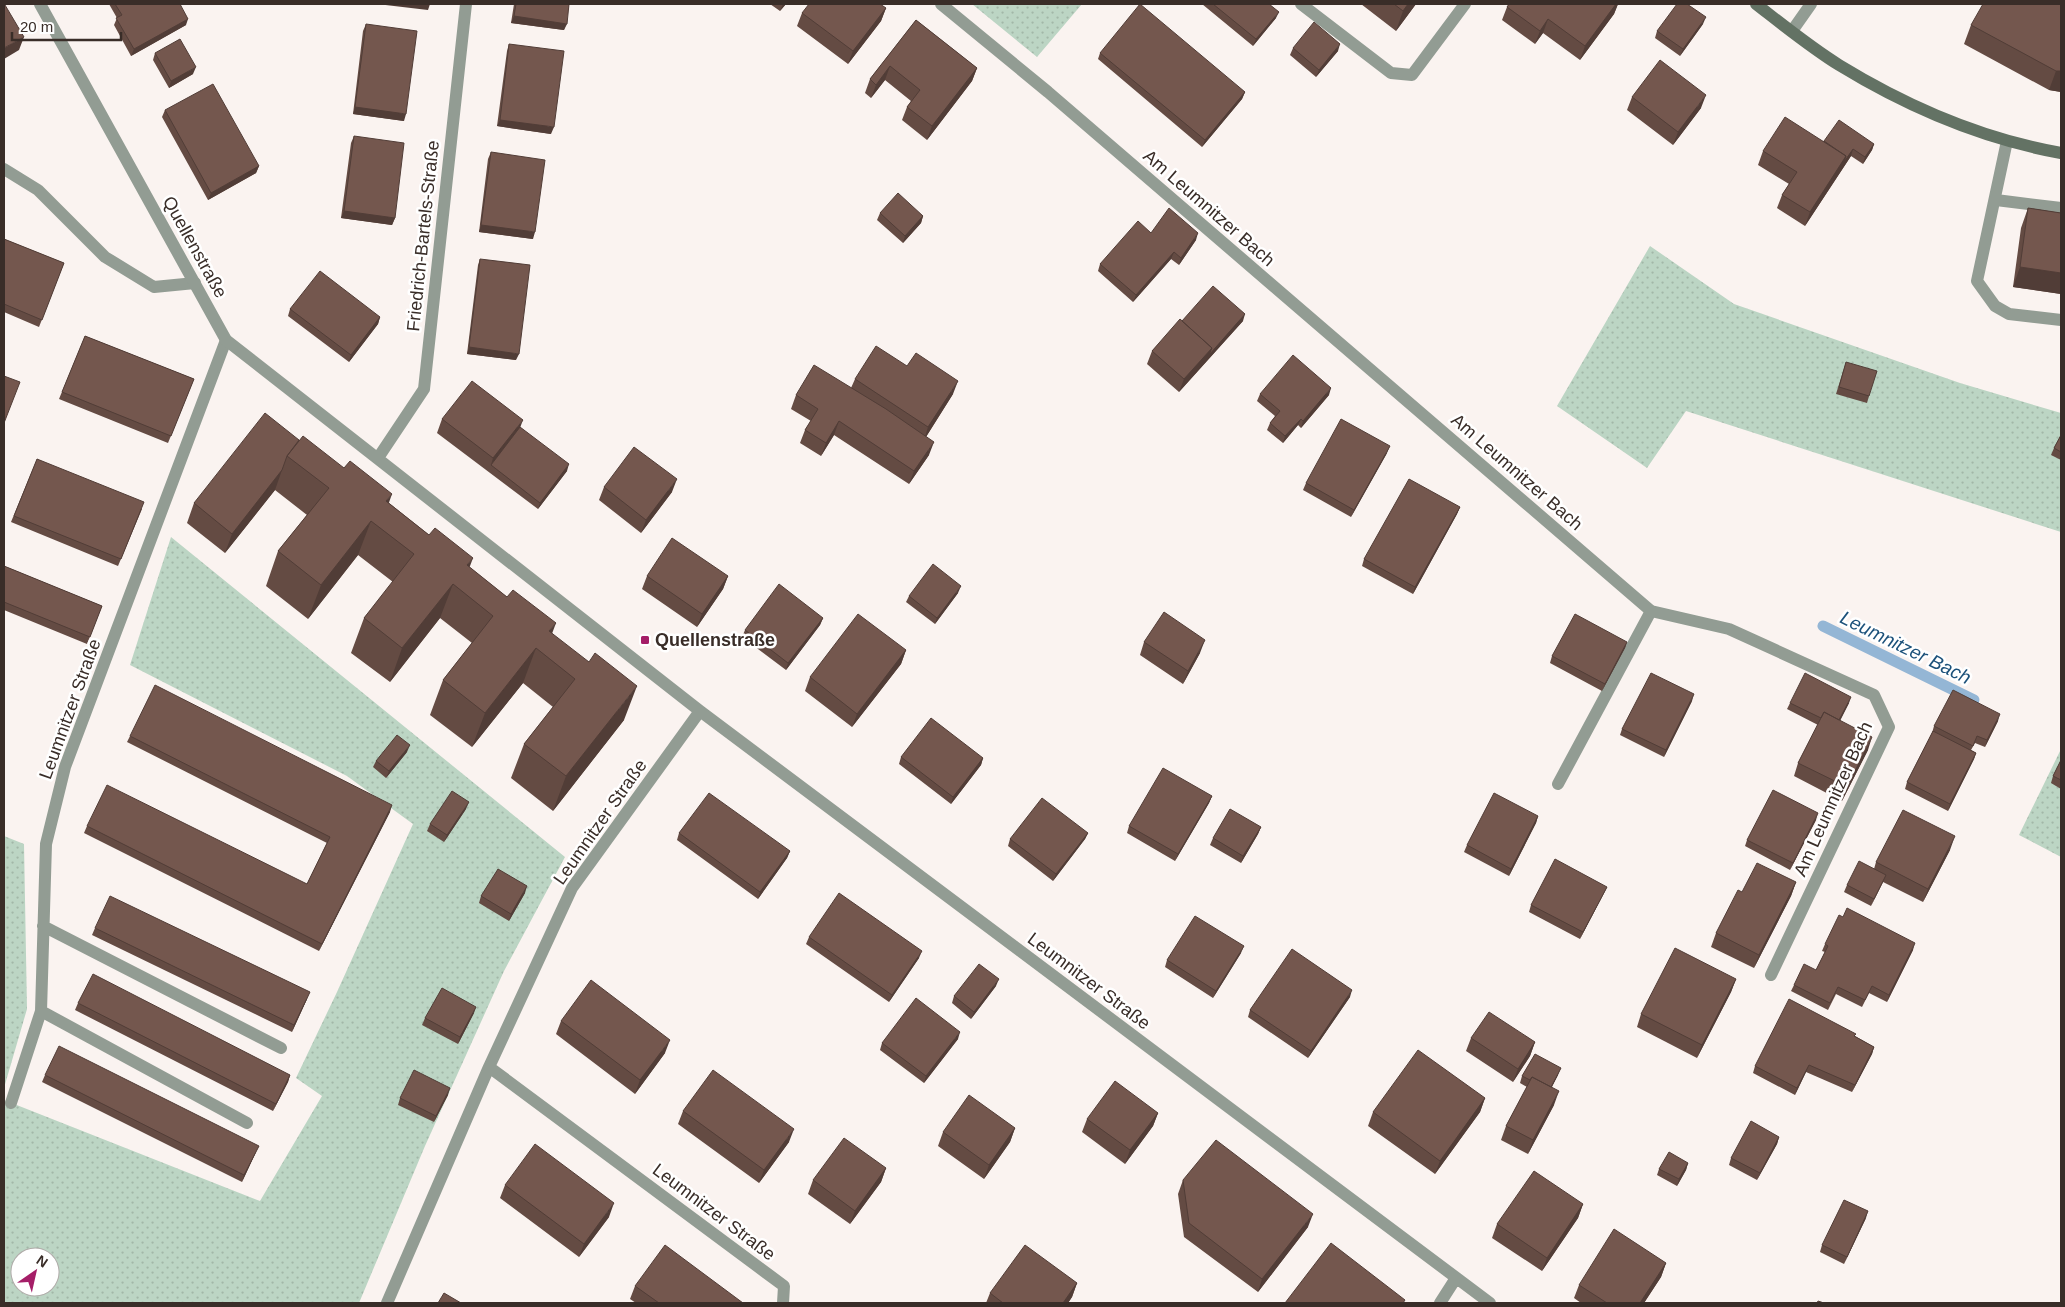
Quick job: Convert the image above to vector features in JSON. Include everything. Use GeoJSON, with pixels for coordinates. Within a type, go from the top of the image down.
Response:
{"type":"FeatureCollection","features":[{"type":"Feature","properties":{"kind":"main road"},"geometry":{"type":"LineString","coordinates":[[1756,4],[1839,65],[1894,96],[1966,127],[2007,141],[2061,153]]}},
{"type":"Feature","properties":{"kind":"street","name":"Quellenstraße"},"geometry":{"type":"LineString","coordinates":[[40,4],[226,340],[378,458]]}},
{"type":"Feature","properties":{"kind":"street","name":"Friedrich-Bartels-Straße"},"geometry":{"type":"LineString","coordinates":[[378,458],[424,389],[466,4]]}},
{"type":"Feature","properties":{"kind":"street","name":"Am Leumnitzer Bach"},"geometry":{"type":"LineString","coordinates":[[941,4],[1048,92],[1651,611],[1729,629],[1874,695],[1889,727],[1771,975]]}},
{"type":"Feature","properties":{"kind":"street"},"geometry":{"type":"LineString","coordinates":[[1301,4],[1391,73],[1412,75],[1465,4]]}},
{"type":"Feature","properties":{"kind":"street"},"geometry":{"type":"LineString","coordinates":[[1792,31],[1811,4]]}},
{"type":"Feature","properties":{"kind":"street"},"geometry":{"type":"LineString","coordinates":[[2007,141],[1996,200],[1977,281],[1995,306],[2009,314],[2061,320]]}},
{"type":"Feature","properties":{"kind":"street"},"geometry":{"type":"LineString","coordinates":[[4,169],[38,190],[105,257],[154,287],[196,283]]}},
{"type":"Feature","properties":{"kind":"street"},"geometry":{"type":"LineString","coordinates":[[1996,200],[2061,208]]}},
{"type":"Feature","properties":{"kind":"street","name":"Leumnitzer Straße"},"geometry":{"type":"LineString","coordinates":[[11,1103],[41,1010],[46,844],[66,767],[226,340]]}},
{"type":"Feature","properties":{"kind":"street","name":"Leumnitzer Straße"},"geometry":{"type":"LineString","coordinates":[[378,458],[700,711],[1490,1303]]}},
{"type":"Feature","properties":{"kind":"street"},"geometry":{"type":"LineString","coordinates":[[1558,784],[1651,611]]}},
{"type":"Feature","properties":{"kind":"street","name":"Leumnitzer Straße"},"geometry":{"type":"LineString","coordinates":[[386,1303],[489,1067],[572,888],[700,711]]}},
{"type":"Feature","properties":{"kind":"street"},"geometry":{"type":"LineString","coordinates":[[43,926],[281,1048]]}},
{"type":"Feature","properties":{"kind":"street"},"geometry":{"type":"LineString","coordinates":[[41,1010],[247,1123]]}},
{"type":"Feature","properties":{"kind":"street","name":"Leumnitzer Straße"},"geometry":{"type":"LineString","coordinates":[[489,1067],[784,1286],[783,1303]]}},
{"type":"Feature","properties":{"kind":"street"},"geometry":{"type":"LineString","coordinates":[[1440,1303],[1456,1278]]}},
{"type":"Feature","properties":{"kind":"green space"},"geometry":{"type":"Polygon","coordinates":[[[972,4],[1082,4],[1037,57],[972,4]]]}},
{"type":"Feature","properties":{"kind":"green space"},"geometry":{"type":"Polygon","coordinates":[[[1650,246],[1734,304],[1960,383],[2061,413],[2061,532],[1686,411],[1647,468],[1557,406],[1650,246]]]}},
{"type":"Feature","properties":{"kind":"green space"},"geometry":{"type":"Polygon","coordinates":[[[171,537],[565,857],[504,971],[425,1146],[359,1303],[4,1303],[4,1100],[260,1201],[322,1096],[296,1078],[413,824],[347,776],[130,665],[171,537]]]}},
{"type":"Feature","properties":{"kind":"green space"},"geometry":{"type":"Polygon","coordinates":[[[2061,749],[2061,857],[2019,835],[2061,749]]]}},
{"type":"Feature","properties":{"kind":"green space"},"geometry":{"type":"Polygon","coordinates":[[[4,836],[24,844],[27,1009],[4,1088],[4,836]]]}},
{"type":"Feature","properties":{"kind":"building"},"geometry":{"type":"Polygon","coordinates":[[[115,4],[180,4],[188,19],[134,49],[116,18],[122,15],[115,4]]]}},
{"type":"Feature","properties":{"kind":"building"},"geometry":{"type":"Polygon","coordinates":[[[516,4],[569,4],[567,24],[514,16],[516,4]]]}},
{"type":"Feature","properties":{"kind":"building"},"geometry":{"type":"Polygon","coordinates":[[[809,4],[880,4],[886,8],[853,51],[802,13],[809,4]]]}},
{"type":"Feature","properties":{"kind":"building"},"geometry":{"type":"Polygon","coordinates":[[[1140,4],[1245,92],[1205,140],[1100,53],[1140,4]]]}},
{"type":"Feature","properties":{"kind":"building"},"geometry":{"type":"Polygon","coordinates":[[[1213,4],[1269,4],[1279,12],[1256,39],[1213,4]]]}},
{"type":"Feature","properties":{"kind":"building"},"geometry":{"type":"Polygon","coordinates":[[[1394,4],[1408,4],[1403,11],[1394,4]]]}},
{"type":"Feature","properties":{"kind":"building"},"geometry":{"type":"Polygon","coordinates":[[[1509,4],[1616,4],[1585,46],[1548,19],[1540,31],[1507,7],[1509,4]]]}},
{"type":"Feature","properties":{"kind":"building"},"geometry":{"type":"Polygon","coordinates":[[[1677,4],[1687,4],[1706,17],[1683,49],[1657,31],[1677,4]]]}},
{"type":"Feature","properties":{"kind":"building"},"geometry":{"type":"Polygon","coordinates":[[[1983,4],[2061,5],[2061,71],[2056,71],[1971,25],[1983,4]]]}},
{"type":"Feature","properties":{"kind":"building"},"geometry":{"type":"Polygon","coordinates":[[[4,6],[24,37],[4,48],[4,6]]]}},
{"type":"Feature","properties":{"kind":"building"},"geometry":{"type":"Polygon","coordinates":[[[916,20],[977,68],[932,126],[907,107],[920,90],[890,66],[876,85],[870,79],[916,20]]]}},
{"type":"Feature","properties":{"kind":"building"},"geometry":{"type":"Polygon","coordinates":[[[1314,22],[1340,44],[1319,70],[1293,48],[1314,22]]]}},
{"type":"Feature","properties":{"kind":"building"},"geometry":{"type":"Polygon","coordinates":[[[366,24],[417,31],[406,114],[355,107],[366,24]]]}},
{"type":"Feature","properties":{"kind":"building"},"geometry":{"type":"Polygon","coordinates":[[[180,39],[196,67],[171,81],[155,53],[180,39]]]}},
{"type":"Feature","properties":{"kind":"building"},"geometry":{"type":"Polygon","coordinates":[[[509,44],[564,51],[554,127],[500,120],[509,44]]]}},
{"type":"Feature","properties":{"kind":"building"},"geometry":{"type":"Polygon","coordinates":[[[1660,60],[1706,95],[1678,132],[1632,97],[1660,60]]]}},
{"type":"Feature","properties":{"kind":"building"},"geometry":{"type":"Polygon","coordinates":[[[213,84],[259,166],[211,193],[165,110],[213,84]]]}},
{"type":"Feature","properties":{"kind":"building"},"geometry":{"type":"Polygon","coordinates":[[[1785,117],[1846,156],[1810,212],[1782,195],[1797,172],[1763,151],[1785,117]]]}},
{"type":"Feature","properties":{"kind":"building"},"geometry":{"type":"Polygon","coordinates":[[[1839,120],[1874,144],[1865,157],[1853,149],[1844,162],[1846,156],[1824,141],[1839,120]]]}},
{"type":"Feature","properties":{"kind":"building"},"geometry":{"type":"Polygon","coordinates":[[[354,136],[404,143],[395,218],[344,211],[354,136]]]}},
{"type":"Feature","properties":{"kind":"building"},"geometry":{"type":"Polygon","coordinates":[[[491,152],[545,160],[535,232],[481,225],[491,152]]]}},
{"type":"Feature","properties":{"kind":"building"},"geometry":{"type":"Polygon","coordinates":[[[898,193],[923,216],[905,236],[880,213],[898,193]]]}},
{"type":"Feature","properties":{"kind":"building"},"geometry":{"type":"Polygon","coordinates":[[[1169,208],[1198,233],[1181,258],[1174,252],[1136,295],[1100,264],[1138,221],[1151,233],[1169,208]]]}},
{"type":"Feature","properties":{"kind":"building"},"geometry":{"type":"Polygon","coordinates":[[[2028,208],[2061,213],[2061,273],[2020,267],[2028,208]]]}},
{"type":"Feature","properties":{"kind":"building"},"geometry":{"type":"Polygon","coordinates":[[[4,239],[64,263],[42,320],[4,304],[4,239]]]}},
{"type":"Feature","properties":{"kind":"building"},"geometry":{"type":"Polygon","coordinates":[[[480,259],[530,265],[519,354],[469,347],[480,259]]]}},
{"type":"Feature","properties":{"kind":"building"},"geometry":{"type":"Polygon","coordinates":[[[320,271],[380,317],[351,355],[290,309],[320,271]]]}},
{"type":"Feature","properties":{"kind":"building"},"geometry":{"type":"Polygon","coordinates":[[[1213,286],[1245,314],[1209,355],[1212,348],[1182,321],[1213,286]]]}},
{"type":"Feature","properties":{"kind":"building"},"geometry":{"type":"Polygon","coordinates":[[[1180,319],[1212,348],[1184,379],[1152,351],[1180,319]]]}},
{"type":"Feature","properties":{"kind":"building"},"geometry":{"type":"Polygon","coordinates":[[[85,336],[194,379],[171,436],[62,392],[85,336]]]}},
{"type":"Feature","properties":{"kind":"building"},"geometry":{"type":"Polygon","coordinates":[[[876,346],[907,366],[916,353],[958,381],[928,427],[855,379],[876,346]]]}},
{"type":"Feature","properties":{"kind":"building"},"geometry":{"type":"Polygon","coordinates":[[[1293,355],[1331,388],[1303,421],[1301,419],[1285,436],[1270,423],[1280,411],[1260,394],[1293,355]]]}},
{"type":"Feature","properties":{"kind":"building"},"geometry":{"type":"Polygon","coordinates":[[[1846,362],[1877,371],[1869,396],[1839,387],[1846,362]]]}},
{"type":"Feature","properties":{"kind":"building"},"geometry":{"type":"Polygon","coordinates":[[[814,365],[886,409],[934,442],[914,471],[839,421],[826,443],[805,430],[818,409],[796,395],[814,365]]]}},
{"type":"Feature","properties":{"kind":"building"},"geometry":{"type":"Polygon","coordinates":[[[4,376],[20,382],[4,423],[4,376]]]}},
{"type":"Feature","properties":{"kind":"building"},"geometry":{"type":"Polygon","coordinates":[[[472,381],[523,420],[493,458],[442,419],[472,381]]]}},
{"type":"Feature","properties":{"kind":"building"},"geometry":{"type":"Polygon","coordinates":[[[265,413],[299,440],[287,456],[282,470],[232,534],[194,503],[265,413]]]}},
{"type":"Feature","properties":{"kind":"building"},"geometry":{"type":"Polygon","coordinates":[[[1341,419],[1390,446],[1354,510],[1306,483],[1341,419]]]}},
{"type":"Feature","properties":{"kind":"building"},"geometry":{"type":"Polygon","coordinates":[[[520,427],[569,464],[540,503],[491,465],[520,427]]]}},
{"type":"Feature","properties":{"kind":"building"},"geometry":{"type":"Polygon","coordinates":[[[2061,435],[2061,452],[2054,448],[2061,435]]]}},
{"type":"Feature","properties":{"kind":"building"},"geometry":{"type":"Polygon","coordinates":[[[303,436],[344,468],[350,461],[392,494],[386,501],[429,535],[435,528],[473,558],[467,565],[507,597],[513,590],[556,623],[549,631],[589,662],[595,653],[637,686],[566,776],[524,744],[575,679],[536,648],[485,713],[443,680],[493,616],[453,584],[402,648],[364,618],[414,554],[371,521],[321,585],[278,551],[329,488],[287,456],[303,436]]]}},
{"type":"Feature","properties":{"kind":"building"},"geometry":{"type":"Polygon","coordinates":[[[634,447],[677,479],[646,520],[604,487],[634,447]]]}},
{"type":"Feature","properties":{"kind":"building"},"geometry":{"type":"Polygon","coordinates":[[[37,459],[144,502],[121,559],[14,516],[37,459]]]}},
{"type":"Feature","properties":{"kind":"building"},"geometry":{"type":"Polygon","coordinates":[[[1409,479],[1460,507],[1415,587],[1364,559],[1409,479]]]}},
{"type":"Feature","properties":{"kind":"building"},"geometry":{"type":"Polygon","coordinates":[[[672,538],[728,576],[702,614],[647,576],[672,538]]]}},
{"type":"Feature","properties":{"kind":"building"},"geometry":{"type":"Polygon","coordinates":[[[933,564],[961,586],[937,618],[909,596],[933,564]]]}},
{"type":"Feature","properties":{"kind":"building"},"geometry":{"type":"Polygon","coordinates":[[[4,566],[102,606],[90,637],[4,602],[4,566]]]}},
{"type":"Feature","properties":{"kind":"building"},"geometry":{"type":"Polygon","coordinates":[[[779,584],[823,618],[788,663],[745,630],[779,584]]]}},
{"type":"Feature","properties":{"kind":"building"},"geometry":{"type":"Polygon","coordinates":[[[1164,612],[1205,640],[1188,671],[1144,642],[1164,612]]]}},
{"type":"Feature","properties":{"kind":"building"},"geometry":{"type":"Polygon","coordinates":[[[858,614],[906,650],[857,714],[810,677],[858,614]]]}},
{"type":"Feature","properties":{"kind":"building"},"geometry":{"type":"Polygon","coordinates":[[[1575,614],[1627,642],[1605,684],[1552,656],[1575,614]]]}},
{"type":"Feature","properties":{"kind":"building"},"geometry":{"type":"Polygon","coordinates":[[[1651,673],[1694,694],[1666,750],[1622,729],[1651,673]]]}},
{"type":"Feature","properties":{"kind":"building"},"geometry":{"type":"Polygon","coordinates":[[[1805,673],[1851,697],[1839,720],[1824,712],[1821,718],[1790,703],[1805,673]]]}},
{"type":"Feature","properties":{"kind":"building"},"geometry":{"type":"Polygon","coordinates":[[[155,685],[392,805],[322,944],[87,826],[107,785],[307,884],[330,837],[130,736],[155,685]]]}},
{"type":"Feature","properties":{"kind":"building"},"geometry":{"type":"Polygon","coordinates":[[[1953,690],[2000,714],[1987,740],[1977,736],[1973,746],[1934,726],[1953,690]]]}},
{"type":"Feature","properties":{"kind":"building"},"geometry":{"type":"Polygon","coordinates":[[[1824,712],[1872,737],[1847,787],[1798,763],[1824,712]]]}},
{"type":"Feature","properties":{"kind":"building"},"geometry":{"type":"Polygon","coordinates":[[[931,718],[983,758],[953,797],[901,757],[931,718]]]}},
{"type":"Feature","properties":{"kind":"building"},"geometry":{"type":"Polygon","coordinates":[[[1933,731],[1976,753],[1950,804],[1907,782],[1933,731]]]}},
{"type":"Feature","properties":{"kind":"building"},"geometry":{"type":"Polygon","coordinates":[[[397,735],[410,745],[389,771],[376,761],[397,735]]]}},
{"type":"Feature","properties":{"kind":"building"},"geometry":{"type":"Polygon","coordinates":[[[2061,760],[2061,780],[2053,776],[2061,760]]]}},
{"type":"Feature","properties":{"kind":"building"},"geometry":{"type":"Polygon","coordinates":[[[1163,768],[1212,796],[1178,854],[1129,826],[1163,768]]]}},
{"type":"Feature","properties":{"kind":"building"},"geometry":{"type":"Polygon","coordinates":[[[1773,790],[1818,813],[1793,863],[1747,840],[1773,790]]]}},
{"type":"Feature","properties":{"kind":"building"},"geometry":{"type":"Polygon","coordinates":[[[452,791],[469,802],[447,835],[430,824],[452,791]]]}},
{"type":"Feature","properties":{"kind":"building"},"geometry":{"type":"Polygon","coordinates":[[[709,793],[790,851],[760,892],[679,833],[709,793]]]}},
{"type":"Feature","properties":{"kind":"building"},"geometry":{"type":"Polygon","coordinates":[[[1494,793],[1538,816],[1511,869],[1467,845],[1494,793]]]}},
{"type":"Feature","properties":{"kind":"building"},"geometry":{"type":"Polygon","coordinates":[[[1042,798],[1088,833],[1056,874],[1010,839],[1042,798]]]}},
{"type":"Feature","properties":{"kind":"building"},"geometry":{"type":"Polygon","coordinates":[[[1230,809],[1261,827],[1243,856],[1213,838],[1230,809]]]}},
{"type":"Feature","properties":{"kind":"building"},"geometry":{"type":"Polygon","coordinates":[[[1903,810],[1955,836],[1928,889],[1876,862],[1903,810]]]}},
{"type":"Feature","properties":{"kind":"building"},"geometry":{"type":"Polygon","coordinates":[[[1555,859],[1607,887],[1583,932],[1531,905],[1555,859]]]}},
{"type":"Feature","properties":{"kind":"building"},"geometry":{"type":"Polygon","coordinates":[[[1859,861],[1886,875],[1874,899],[1847,885],[1859,861]]]}},
{"type":"Feature","properties":{"kind":"building"},"geometry":{"type":"Polygon","coordinates":[[[1757,863],[1796,882],[1759,955],[1716,933],[1738,890],[1742,892],[1757,863]]]}},
{"type":"Feature","properties":{"kind":"building"},"geometry":{"type":"Polygon","coordinates":[[[498,869],[527,886],[511,914],[481,896],[498,869]]]}},
{"type":"Feature","properties":{"kind":"building"},"geometry":{"type":"Polygon","coordinates":[[[839,893],[922,951],[892,995],[809,937],[839,893]]]}},
{"type":"Feature","properties":{"kind":"building"},"geometry":{"type":"Polygon","coordinates":[[[110,896],[310,992],[294,1025],[95,928],[110,896]]]}},
{"type":"Feature","properties":{"kind":"building"},"geometry":{"type":"Polygon","coordinates":[[[1847,908],[1915,943],[1889,995],[1872,986],[1865,1000],[1838,987],[1830,1003],[1794,985],[1804,964],[1816,970],[1828,946],[1825,944],[1839,915],[1843,917],[1847,908]]]}},
{"type":"Feature","properties":{"kind":"building"},"geometry":{"type":"Polygon","coordinates":[[[1195,916],[1244,946],[1216,991],[1167,960],[1195,916]]]}},
{"type":"Feature","properties":{"kind":"building"},"geometry":{"type":"Polygon","coordinates":[[[1675,948],[1736,979],[1702,1045],[1641,1014],[1675,948]]]}},
{"type":"Feature","properties":{"kind":"building"},"geometry":{"type":"Polygon","coordinates":[[[1292,949],[1352,990],[1311,1051],[1250,1010],[1292,949]]]}},
{"type":"Feature","properties":{"kind":"building"},"geometry":{"type":"Polygon","coordinates":[[[979,964],[999,979],[974,1012],[954,996],[979,964]]]}},
{"type":"Feature","properties":{"kind":"building"},"geometry":{"type":"Polygon","coordinates":[[[93,974],[290,1075],[276,1104],[78,1003],[93,974]]]}},
{"type":"Feature","properties":{"kind":"building"},"geometry":{"type":"Polygon","coordinates":[[[591,980],[670,1040],[640,1080],[561,1021],[591,980]]]}},
{"type":"Feature","properties":{"kind":"building"},"geometry":{"type":"Polygon","coordinates":[[[442,988],[476,1007],[460,1037],[425,1018],[442,988]]]}},
{"type":"Feature","properties":{"kind":"building"},"geometry":{"type":"Polygon","coordinates":[[[916,998],[960,1032],[926,1076],[882,1043],[916,998]]]}},
{"type":"Feature","properties":{"kind":"building"},"geometry":{"type":"Polygon","coordinates":[[[1789,999],[1856,1034],[1854,1036],[1874,1047],[1855,1085],[1809,1065],[1797,1088],[1755,1066],[1789,999]]]}},
{"type":"Feature","properties":{"kind":"building"},"geometry":{"type":"Polygon","coordinates":[[[1489,1012],[1535,1042],[1518,1069],[1471,1038],[1489,1012]]]}},
{"type":"Feature","properties":{"kind":"building"},"geometry":{"type":"Polygon","coordinates":[[[59,1046],[259,1146],[244,1175],[45,1075],[59,1046]]]}},
{"type":"Feature","properties":{"kind":"building"},"geometry":{"type":"Polygon","coordinates":[[[1418,1050],[1485,1098],[1440,1161],[1373,1112],[1418,1050]]]}},
{"type":"Feature","properties":{"kind":"building"},"geometry":{"type":"Polygon","coordinates":[[[1535,1054],[1561,1068],[1551,1087],[1532,1077],[1530,1080],[1522,1076],[1535,1054]]]}},
{"type":"Feature","properties":{"kind":"building"},"geometry":{"type":"Polygon","coordinates":[[[414,1070],[450,1088],[436,1116],[400,1098],[414,1070]]]}},
{"type":"Feature","properties":{"kind":"building"},"geometry":{"type":"Polygon","coordinates":[[[713,1070],[794,1129],[764,1170],[683,1111],[713,1070]]]}},
{"type":"Feature","properties":{"kind":"building"},"geometry":{"type":"Polygon","coordinates":[[[1532,1077],[1559,1091],[1533,1140],[1506,1126],[1532,1077]]]}},
{"type":"Feature","properties":{"kind":"building"},"geometry":{"type":"Polygon","coordinates":[[[1115,1081],[1158,1113],[1130,1150],[1087,1119],[1115,1081]]]}},
{"type":"Feature","properties":{"kind":"building"},"geometry":{"type":"Polygon","coordinates":[[[969,1095],[1015,1128],[989,1165],[943,1132],[969,1095]]]}},
{"type":"Feature","properties":{"kind":"building"},"geometry":{"type":"Polygon","coordinates":[[[1751,1121],[1779,1137],[1760,1173],[1731,1158],[1751,1121]]]}},
{"type":"Feature","properties":{"kind":"building"},"geometry":{"type":"Polygon","coordinates":[[[844,1138],[886,1168],[855,1211],[813,1180],[844,1138]]]}},
{"type":"Feature","properties":{"kind":"building"},"geometry":{"type":"Polygon","coordinates":[[[1216,1140],[1313,1214],[1262,1279],[1189,1223],[1183,1180],[1216,1140]]]}},
{"type":"Feature","properties":{"kind":"building"},"geometry":{"type":"Polygon","coordinates":[[[535,1144],[614,1203],[584,1244],[505,1185],[535,1144]]]}},
{"type":"Feature","properties":{"kind":"building"},"geometry":{"type":"Polygon","coordinates":[[[1669,1152],[1688,1163],[1679,1179],[1659,1169],[1669,1152]]]}},
{"type":"Feature","properties":{"kind":"building"},"geometry":{"type":"Polygon","coordinates":[[[1534,1171],[1583,1204],[1547,1258],[1497,1224],[1534,1171]]]}},
{"type":"Feature","properties":{"kind":"building"},"geometry":{"type":"Polygon","coordinates":[[[1844,1200],[1868,1211],[1847,1257],[1822,1245],[1844,1200]]]}},
{"type":"Feature","properties":{"kind":"building"},"geometry":{"type":"Polygon","coordinates":[[[1614,1229],[1666,1263],[1640,1303],[1607,1303],[1579,1285],[1614,1229]]]}},
{"type":"Feature","properties":{"kind":"building"},"geometry":{"type":"Polygon","coordinates":[[[1331,1243],[1405,1300],[1403,1303],[1285,1303],[1331,1243]]]}},
{"type":"Feature","properties":{"kind":"building"},"geometry":{"type":"Polygon","coordinates":[[[665,1245],[743,1303],[659,1303],[635,1286],[665,1245]]]}},
{"type":"Feature","properties":{"kind":"building"},"geometry":{"type":"Polygon","coordinates":[[[1025,1245],[1077,1283],[1063,1303],[1003,1303],[990,1293],[1025,1245]]]}},
{"type":"Feature","properties":{"kind":"building"},"geometry":{"type":"Polygon","coordinates":[[[444,1293],[461,1303],[438,1303],[444,1293]]]}},
{"type":"Feature","properties":{"kind":"waterway","name":"Leumnitzer Bach"},"geometry":{"type":"LineString","coordinates":[[1823,626],[1974,700]]}},
{"type":"Feature","properties":{"kind":"place","name":"Quellenstraße"},"geometry":{"type":"Point","coordinates":[645,640]}}]}
